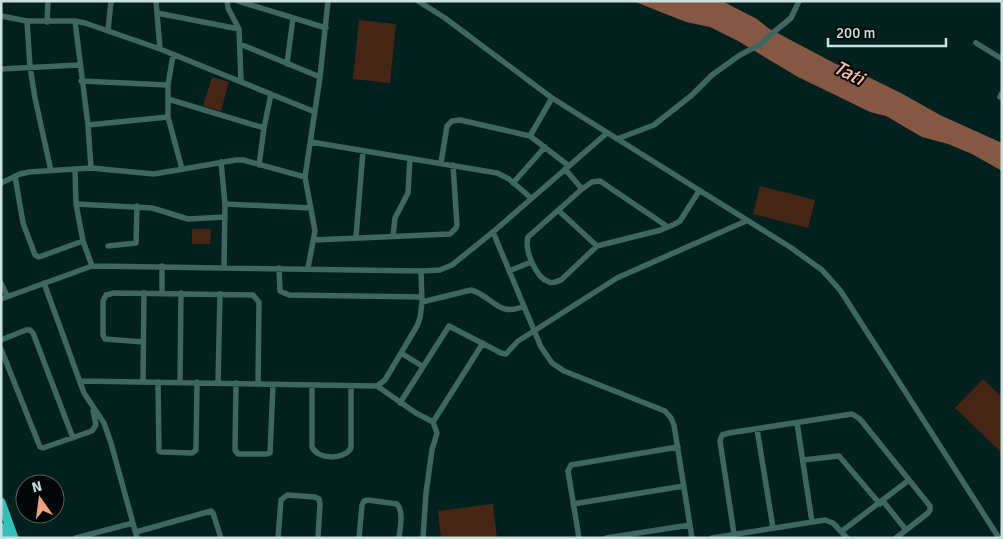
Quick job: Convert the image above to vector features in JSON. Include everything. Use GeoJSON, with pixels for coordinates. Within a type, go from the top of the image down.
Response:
{"type":"FeatureCollection","features":[{"type":"Feature","properties":{"kind":"highway"},"geometry":{"type":"LineString","coordinates":[[1,502],[14,538]]}},
{"type":"Feature","properties":{"kind":"highway"},"geometry":{"type":"LineString","coordinates":[[1,527],[5,538]]}},
{"type":"Feature","properties":{"kind":"street"},"geometry":{"type":"LineString","coordinates":[[47,22],[48,1]]}},
{"type":"Feature","properties":{"kind":"street"},"geometry":{"type":"LineString","coordinates":[[108,31],[111,1]]}},
{"type":"Feature","properties":{"kind":"street"},"geometry":{"type":"LineString","coordinates":[[156,1],[160,50]]}},
{"type":"Feature","properties":{"kind":"street"},"geometry":{"type":"LineString","coordinates":[[227,1],[228,8],[239,28],[241,81]]}},
{"type":"Feature","properties":{"kind":"street"},"geometry":{"type":"LineString","coordinates":[[238,1],[326,28]]}},
{"type":"Feature","properties":{"kind":"street"},"geometry":{"type":"LineString","coordinates":[[418,1],[445,18],[552,98],[790,247],[830,277],[999,538]]}},
{"type":"Feature","properties":{"kind":"street"},"geometry":{"type":"LineString","coordinates":[[617,139],[654,125],[692,95],[712,74],[762,44],[768,36],[791,18],[799,1]]}},
{"type":"Feature","properties":{"kind":"street"},"geometry":{"type":"LineString","coordinates":[[308,268],[314,240],[314,226],[305,177],[320,77],[327,2]]}},
{"type":"Feature","properties":{"kind":"street"},"geometry":{"type":"LineString","coordinates":[[157,13],[239,28]]}},
{"type":"Feature","properties":{"kind":"street"},"geometry":{"type":"LineString","coordinates":[[1,16],[27,21],[75,22],[108,31],[241,81],[315,112]]}},
{"type":"Feature","properties":{"kind":"street"},"geometry":{"type":"LineString","coordinates":[[287,64],[293,18]]}},
{"type":"Feature","properties":{"kind":"street"},"geometry":{"type":"LineString","coordinates":[[27,21],[30,67],[51,171]]}},
{"type":"Feature","properties":{"kind":"street"},"geometry":{"type":"LineString","coordinates":[[75,22],[88,125],[91,168]]}},
{"type":"Feature","properties":{"kind":"street"},"geometry":{"type":"LineString","coordinates":[[976,43],[1002,59]]}},
{"type":"Feature","properties":{"kind":"street"},"geometry":{"type":"LineString","coordinates":[[240,44],[320,77]]}},
{"type":"Feature","properties":{"kind":"street"},"geometry":{"type":"LineString","coordinates":[[173,56],[168,85],[168,117],[182,169]]}},
{"type":"Feature","properties":{"kind":"street"},"geometry":{"type":"LineString","coordinates":[[1,69],[79,65]]}},
{"type":"Feature","properties":{"kind":"street"},"geometry":{"type":"LineString","coordinates":[[81,81],[168,85]]}},
{"type":"Feature","properties":{"kind":"street"},"geometry":{"type":"LineString","coordinates":[[259,165],[271,94]]}},
{"type":"Feature","properties":{"kind":"street"},"geometry":{"type":"LineString","coordinates":[[530,136],[552,98]]}},
{"type":"Feature","properties":{"kind":"street"},"geometry":{"type":"LineString","coordinates":[[168,99],[264,128]]}},
{"type":"Feature","properties":{"kind":"street"},"geometry":{"type":"LineString","coordinates":[[88,125],[168,117]]}},
{"type":"Feature","properties":{"kind":"street"},"geometry":{"type":"LineString","coordinates":[[441,163],[447,126],[452,121],[460,120],[530,136],[567,167],[582,189]]}},
{"type":"Feature","properties":{"kind":"street"},"geometry":{"type":"LineString","coordinates":[[1,283],[4,297],[92,266],[440,270],[452,265],[493,232],[607,133]]}},
{"type":"Feature","properties":{"kind":"street"},"geometry":{"type":"LineString","coordinates":[[310,142],[497,173],[532,198]]}},
{"type":"Feature","properties":{"kind":"street"},"geometry":{"type":"LineString","coordinates":[[513,183],[545,147]]}},
{"type":"Feature","properties":{"kind":"street"},"geometry":{"type":"LineString","coordinates":[[356,237],[363,151]]}},
{"type":"Feature","properties":{"kind":"street"},"geometry":{"type":"LineString","coordinates":[[393,236],[394,218],[408,193],[410,158]]}},
{"type":"Feature","properties":{"kind":"street"},"geometry":{"type":"LineString","coordinates":[[1,183],[28,172],[91,168],[145,174],[240,160],[305,177]]}},
{"type":"Feature","properties":{"kind":"street"},"geometry":{"type":"LineString","coordinates":[[221,162],[226,204],[224,267]]}},
{"type":"Feature","properties":{"kind":"street"},"geometry":{"type":"LineString","coordinates":[[314,240],[450,234],[456,228],[454,165]]}},
{"type":"Feature","properties":{"kind":"street"},"geometry":{"type":"LineString","coordinates":[[75,169],[76,204],[83,241],[92,266]]}},
{"type":"Feature","properties":{"kind":"street"},"geometry":{"type":"LineString","coordinates":[[15,176],[23,223],[35,255],[39,257],[83,241]]}},
{"type":"Feature","properties":{"kind":"street"},"geometry":{"type":"LineString","coordinates":[[668,227],[600,181],[592,182],[582,189],[528,237],[527,242],[531,262],[545,279],[555,283],[561,280],[597,246],[668,227],[680,221],[699,191]]}},
{"type":"Feature","properties":{"kind":"street"},"geometry":{"type":"LineString","coordinates":[[76,204],[156,208],[188,219],[225,217]]}},
{"type":"Feature","properties":{"kind":"street"},"geometry":{"type":"LineString","coordinates":[[226,204],[311,208]]}},
{"type":"Feature","properties":{"kind":"street"},"geometry":{"type":"LineString","coordinates":[[108,246],[136,243],[137,206]]}},
{"type":"Feature","properties":{"kind":"street"},"geometry":{"type":"LineString","coordinates":[[559,211],[597,246]]}},
{"type":"Feature","properties":{"kind":"street"},"geometry":{"type":"LineString","coordinates":[[400,403],[449,326],[506,354],[518,342],[534,331],[617,278],[746,221]]}},
{"type":"Feature","properties":{"kind":"street"},"geometry":{"type":"LineString","coordinates":[[493,232],[543,352],[552,363],[564,370],[665,411],[672,421],[678,447],[692,538]]}},
{"type":"Feature","properties":{"kind":"street"},"geometry":{"type":"LineString","coordinates":[[509,271],[531,262]]}},
{"type":"Feature","properties":{"kind":"street"},"geometry":{"type":"LineString","coordinates":[[162,266],[162,293]]}},
{"type":"Feature","properties":{"kind":"street"},"geometry":{"type":"LineString","coordinates":[[279,268],[280,291],[289,295],[422,300],[471,290],[507,310],[516,310],[524,306]]}},
{"type":"Feature","properties":{"kind":"street"},"geometry":{"type":"LineString","coordinates":[[377,386],[385,380],[417,326],[422,300],[421,271]]}},
{"type":"Feature","properties":{"kind":"street"},"geometry":{"type":"LineString","coordinates":[[44,283],[80,381],[93,408],[104,423],[137,535],[207,511],[213,513],[221,538]]}},
{"type":"Feature","properties":{"kind":"street"},"geometry":{"type":"LineString","coordinates":[[143,342],[105,338],[103,335],[103,301],[106,295],[114,292],[250,294],[258,299],[258,384]]}},
{"type":"Feature","properties":{"kind":"street"},"geometry":{"type":"LineString","coordinates":[[143,382],[144,293]]}},
{"type":"Feature","properties":{"kind":"street"},"geometry":{"type":"LineString","coordinates":[[180,382],[181,294]]}},
{"type":"Feature","properties":{"kind":"street"},"geometry":{"type":"LineString","coordinates":[[218,383],[220,294]]}},
{"type":"Feature","properties":{"kind":"street"},"geometry":{"type":"LineString","coordinates":[[1,340],[26,330],[30,330],[33,333],[73,438]]}},
{"type":"Feature","properties":{"kind":"street"},"geometry":{"type":"LineString","coordinates":[[423,538],[426,493],[432,450],[436,436],[434,422],[483,343]]}},
{"type":"Feature","properties":{"kind":"street"},"geometry":{"type":"LineString","coordinates":[[1,349],[38,445],[43,448],[73,438],[94,428],[96,425],[93,408]]}},
{"type":"Feature","properties":{"kind":"street"},"geometry":{"type":"LineString","coordinates":[[401,353],[422,366]]}},
{"type":"Feature","properties":{"kind":"street"},"geometry":{"type":"LineString","coordinates":[[80,381],[377,386],[416,414],[434,422]]}},
{"type":"Feature","properties":{"kind":"street"},"geometry":{"type":"LineString","coordinates":[[158,382],[159,451],[192,453],[196,450],[197,382]]}},
{"type":"Feature","properties":{"kind":"street"},"geometry":{"type":"LineString","coordinates":[[236,384],[235,450],[238,454],[270,453],[273,385]]}},
{"type":"Feature","properties":{"kind":"street"},"geometry":{"type":"LineString","coordinates":[[312,386],[312,447],[320,456],[342,456],[348,453],[351,448],[351,386]]}},
{"type":"Feature","properties":{"kind":"street"},"geometry":{"type":"LineString","coordinates":[[734,534],[720,441],[722,435],[855,415],[928,503],[930,508],[928,513],[896,538]]}},
{"type":"Feature","properties":{"kind":"street"},"geometry":{"type":"LineString","coordinates":[[797,423],[812,522]]}},
{"type":"Feature","properties":{"kind":"street"},"geometry":{"type":"LineString","coordinates":[[757,429],[773,528]]}},
{"type":"Feature","properties":{"kind":"street"},"geometry":{"type":"LineString","coordinates":[[579,538],[568,472],[571,465],[678,447]]}},
{"type":"Feature","properties":{"kind":"street"},"geometry":{"type":"LineString","coordinates":[[803,460],[839,456],[906,530]]}},
{"type":"Feature","properties":{"kind":"street"},"geometry":{"type":"LineString","coordinates":[[842,531],[909,480]]}},
{"type":"Feature","properties":{"kind":"street"},"geometry":{"type":"LineString","coordinates":[[573,504],[684,486]]}},
{"type":"Feature","properties":{"kind":"street"},"geometry":{"type":"LineString","coordinates":[[278,538],[281,500],[287,495],[315,497],[318,499],[320,504],[318,538]]}},
{"type":"Feature","properties":{"kind":"street"},"geometry":{"type":"LineString","coordinates":[[359,538],[362,505],[364,501],[368,500],[400,506],[399,538]]}},
{"type":"Feature","properties":{"kind":"street"},"geometry":{"type":"LineString","coordinates":[[712,538],[829,521],[833,522],[847,538]]}},
{"type":"Feature","properties":{"kind":"street"},"geometry":{"type":"LineString","coordinates":[[76,538],[133,523]]}},
{"type":"Feature","properties":{"kind":"street"},"geometry":{"type":"LineString","coordinates":[[606,538],[690,525]]}},
{"type":"Feature","properties":{"kind":"shaded area"},"geometry":{"type":"Polygon","coordinates":[[[359,20],[396,24],[390,83],[353,79],[359,20]]]}},
{"type":"Feature","properties":{"kind":"shaded area"},"geometry":{"type":"Polygon","coordinates":[[[212,77],[229,82],[221,111],[203,106],[212,77]]]}},
{"type":"Feature","properties":{"kind":"shaded area"},"geometry":{"type":"Polygon","coordinates":[[[760,186],[815,200],[808,228],[753,214],[760,186]]]}},
{"type":"Feature","properties":{"kind":"shaded area"},"geometry":{"type":"Polygon","coordinates":[[[192,229],[211,229],[210,244],[192,244],[192,229]]]}},
{"type":"Feature","properties":{"kind":"shaded area"},"geometry":{"type":"Polygon","coordinates":[[[983,379],[1002,397],[1002,453],[955,408],[983,379]]]}},
{"type":"Feature","properties":{"kind":"shaded area"},"geometry":{"type":"Polygon","coordinates":[[[493,504],[497,538],[441,538],[438,511],[493,504]]]}},
{"type":"Feature","properties":{"kind":"water","name":"Tati"},"geometry":{"type":"Polygon","coordinates":[[[633,1],[722,1],[836,64],[852,69],[940,115],[1002,143],[1002,171],[972,154],[948,144],[922,137],[886,116],[870,112],[798,77],[738,41],[710,27],[686,22],[633,1]]]}}]}
